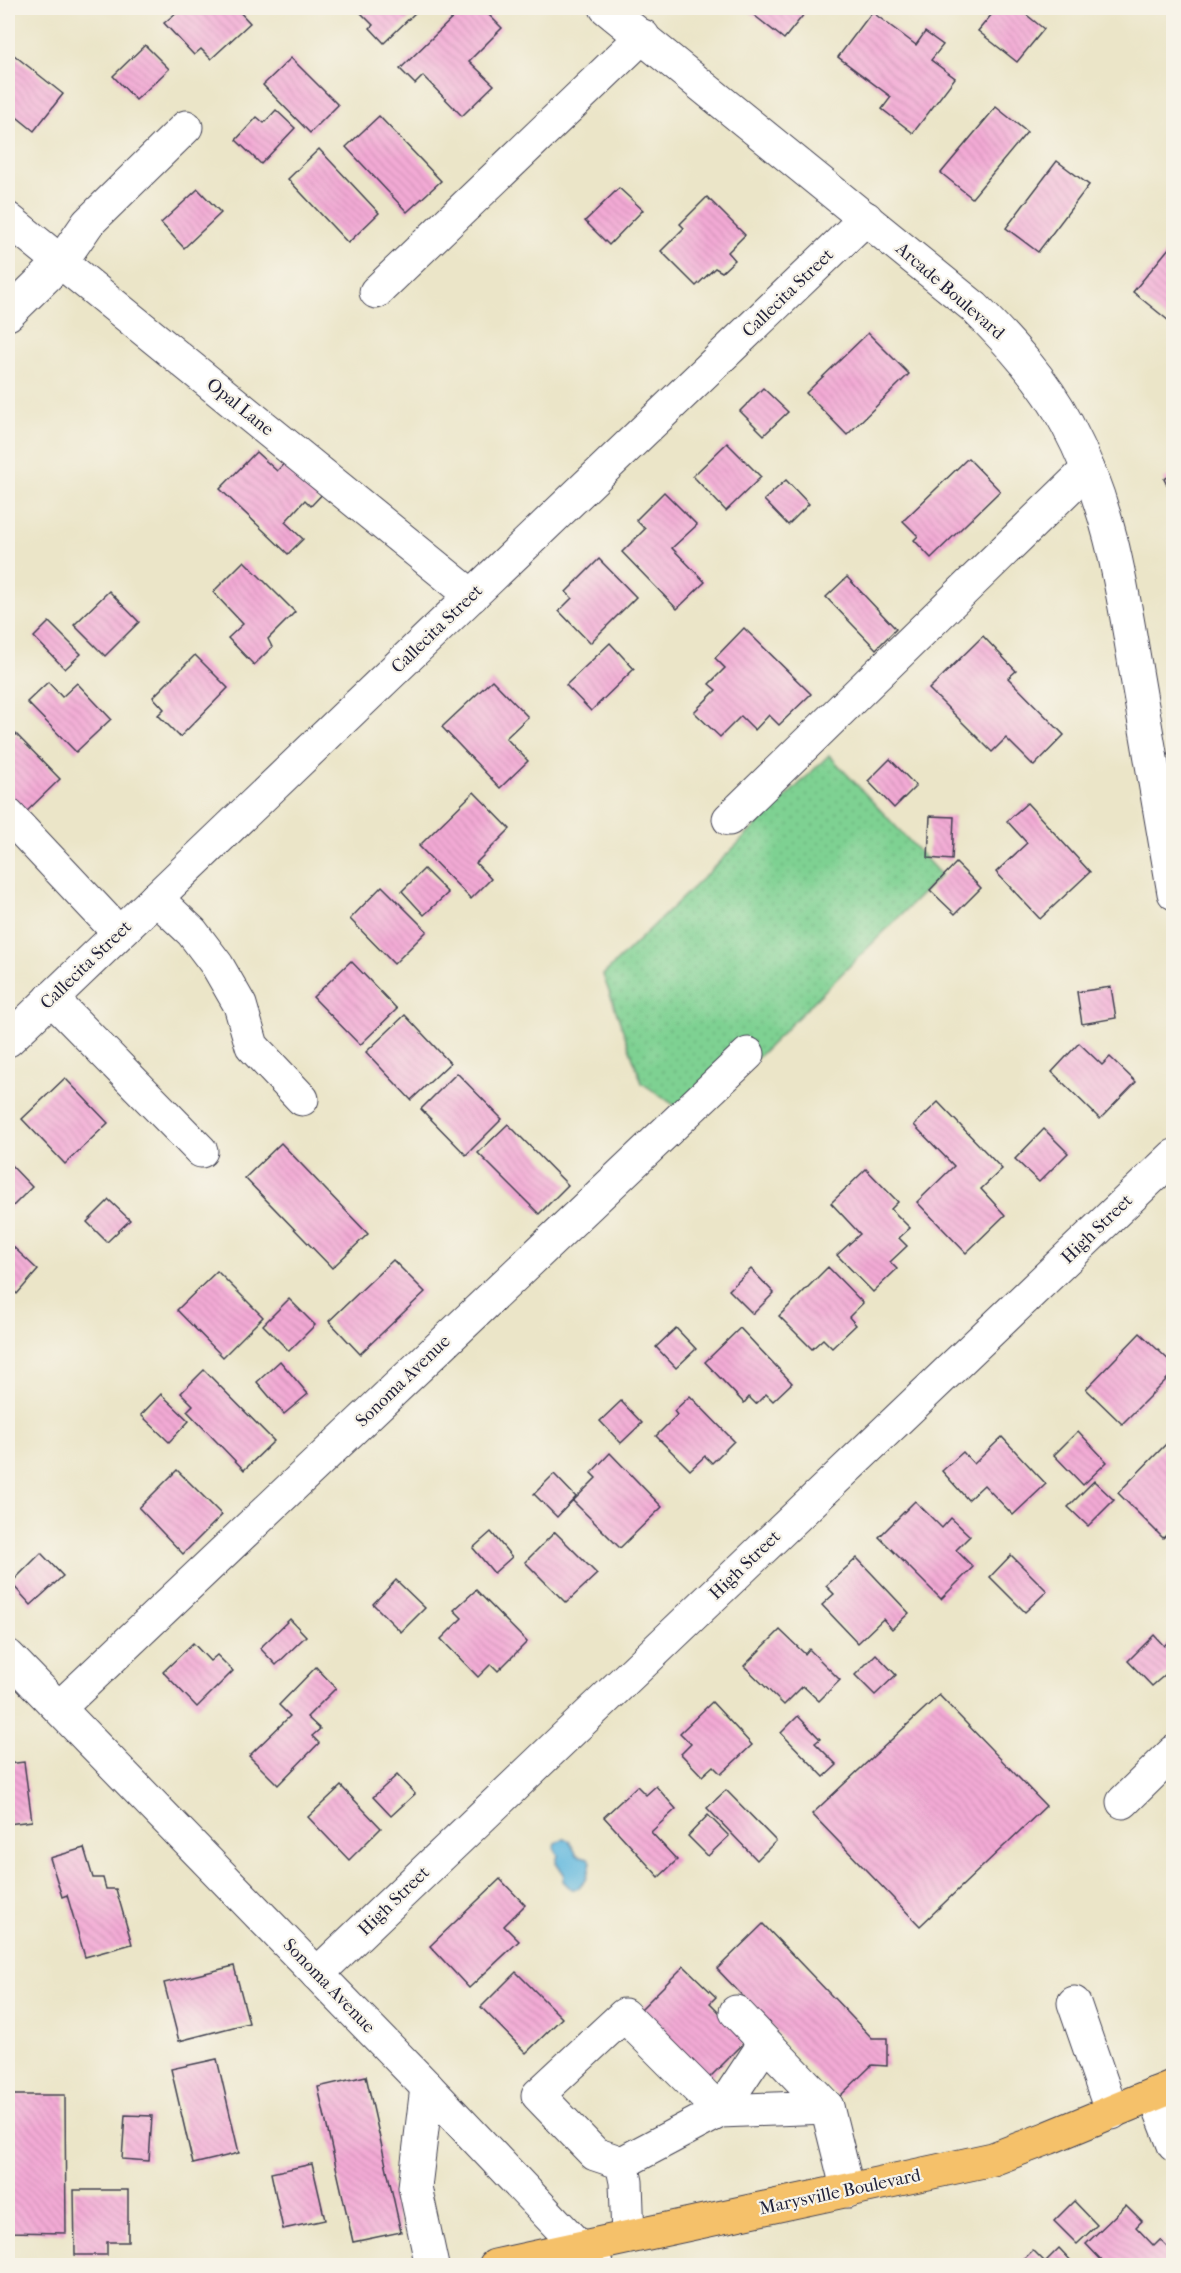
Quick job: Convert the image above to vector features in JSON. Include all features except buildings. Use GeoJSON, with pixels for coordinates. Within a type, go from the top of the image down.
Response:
{"type":"FeatureCollection","features":[{"type":"Feature","properties":{"kind":"main road","name":"Marysville Boulevard"},"geometry":{"type":"LineString","coordinates":[[495,2265],[588,2257],[628,2237],[993,2159],[1112,2113],[1164,2090]]}},
{"type":"Feature","properties":{"kind":"street","name":"Arcade Boulevard"},"geometry":{"type":"LineString","coordinates":[[606,8],[974,307],[1009,342],[1040,381],[1067,423],[1098,490],[1118,562],[1172,878]]}},
{"type":"Feature","properties":{"kind":"street"},"geometry":{"type":"LineString","coordinates":[[376,292],[642,36]]}},
{"type":"Feature","properties":{"kind":"street"},"geometry":{"type":"LineString","coordinates":[[8,314],[61,262],[88,223],[186,127]]}},
{"type":"Feature","properties":{"kind":"street","name":"Callecita Street"},"geometry":{"type":"LineString","coordinates":[[8,1040],[866,218]]}},
{"type":"Feature","properties":{"kind":"street","name":"Opal Lane"},"geometry":{"type":"LineString","coordinates":[[8,219],[472,596]]}},
{"type":"Feature","properties":{"kind":"street"},"geometry":{"type":"LineString","coordinates":[[729,819],[1088,470]]}},
{"type":"Feature","properties":{"kind":"street"},"geometry":{"type":"LineString","coordinates":[[8,815],[119,933]]}},
{"type":"Feature","properties":{"kind":"street"},"geometry":{"type":"LineString","coordinates":[[156,898],[192,932],[217,965],[240,1005],[252,1046],[302,1099]]}},
{"type":"Feature","properties":{"kind":"street"},"geometry":{"type":"LineString","coordinates":[[51,998],[201,1151]]}},
{"type":"Feature","properties":{"kind":"street","name":"Sonoma Avenue"},"geometry":{"type":"LineString","coordinates":[[59,1708],[748,1054]]}},
{"type":"Feature","properties":{"kind":"street","name":"High Street"},"geometry":{"type":"LineString","coordinates":[[317,1974],[1173,1156]]}},
{"type":"Feature","properties":{"kind":"street","name":"Sonoma Avenue"},"geometry":{"type":"LineString","coordinates":[[8,1656],[427,2087],[588,2257]]}},
{"type":"Feature","properties":{"kind":"street"},"geometry":{"type":"LineString","coordinates":[[1123,1802],[1173,1752]]}},
{"type":"Feature","properties":{"kind":"street"},"geometry":{"type":"LineString","coordinates":[[1074,2003],[1112,2113]]}},
{"type":"Feature","properties":{"kind":"street"},"geometry":{"type":"LineString","coordinates":[[736,2012],[826,2107],[848,2191]]}},
{"type":"Feature","properties":{"kind":"street"},"geometry":{"type":"LineString","coordinates":[[628,2237],[626,2182],[609,2158],[538,2095],[624,2015],[720,2111]]}},
{"type":"Feature","properties":{"kind":"street"},"geometry":{"type":"LineString","coordinates":[[720,2111],[765,2043]]}},
{"type":"Feature","properties":{"kind":"street"},"geometry":{"type":"LineString","coordinates":[[427,2087],[416,2187],[432,2265]]}},
{"type":"Feature","properties":{"kind":"street"},"geometry":{"type":"LineString","coordinates":[[1164,2090],[1173,2145]]}},
{"type":"Feature","properties":{"kind":"street"},"geometry":{"type":"LineString","coordinates":[[609,2158],[720,2111],[826,2107]]}},
{"type":"Feature","properties":{"kind":"green space"},"geometry":{"type":"Polygon","coordinates":[[[829,755],[941,875],[762,1053],[693,1118],[642,1083],[603,975],[829,755]]]}},
{"type":"Feature","properties":{"kind":"water"},"geometry":{"type":"Polygon","coordinates":[[[564,1838],[569,1841],[577,1855],[588,1858],[591,1862],[586,1880],[577,1889],[571,1889],[563,1881],[564,1874],[556,1862],[558,1855],[554,1848],[556,1843],[564,1838]]]}}]}
